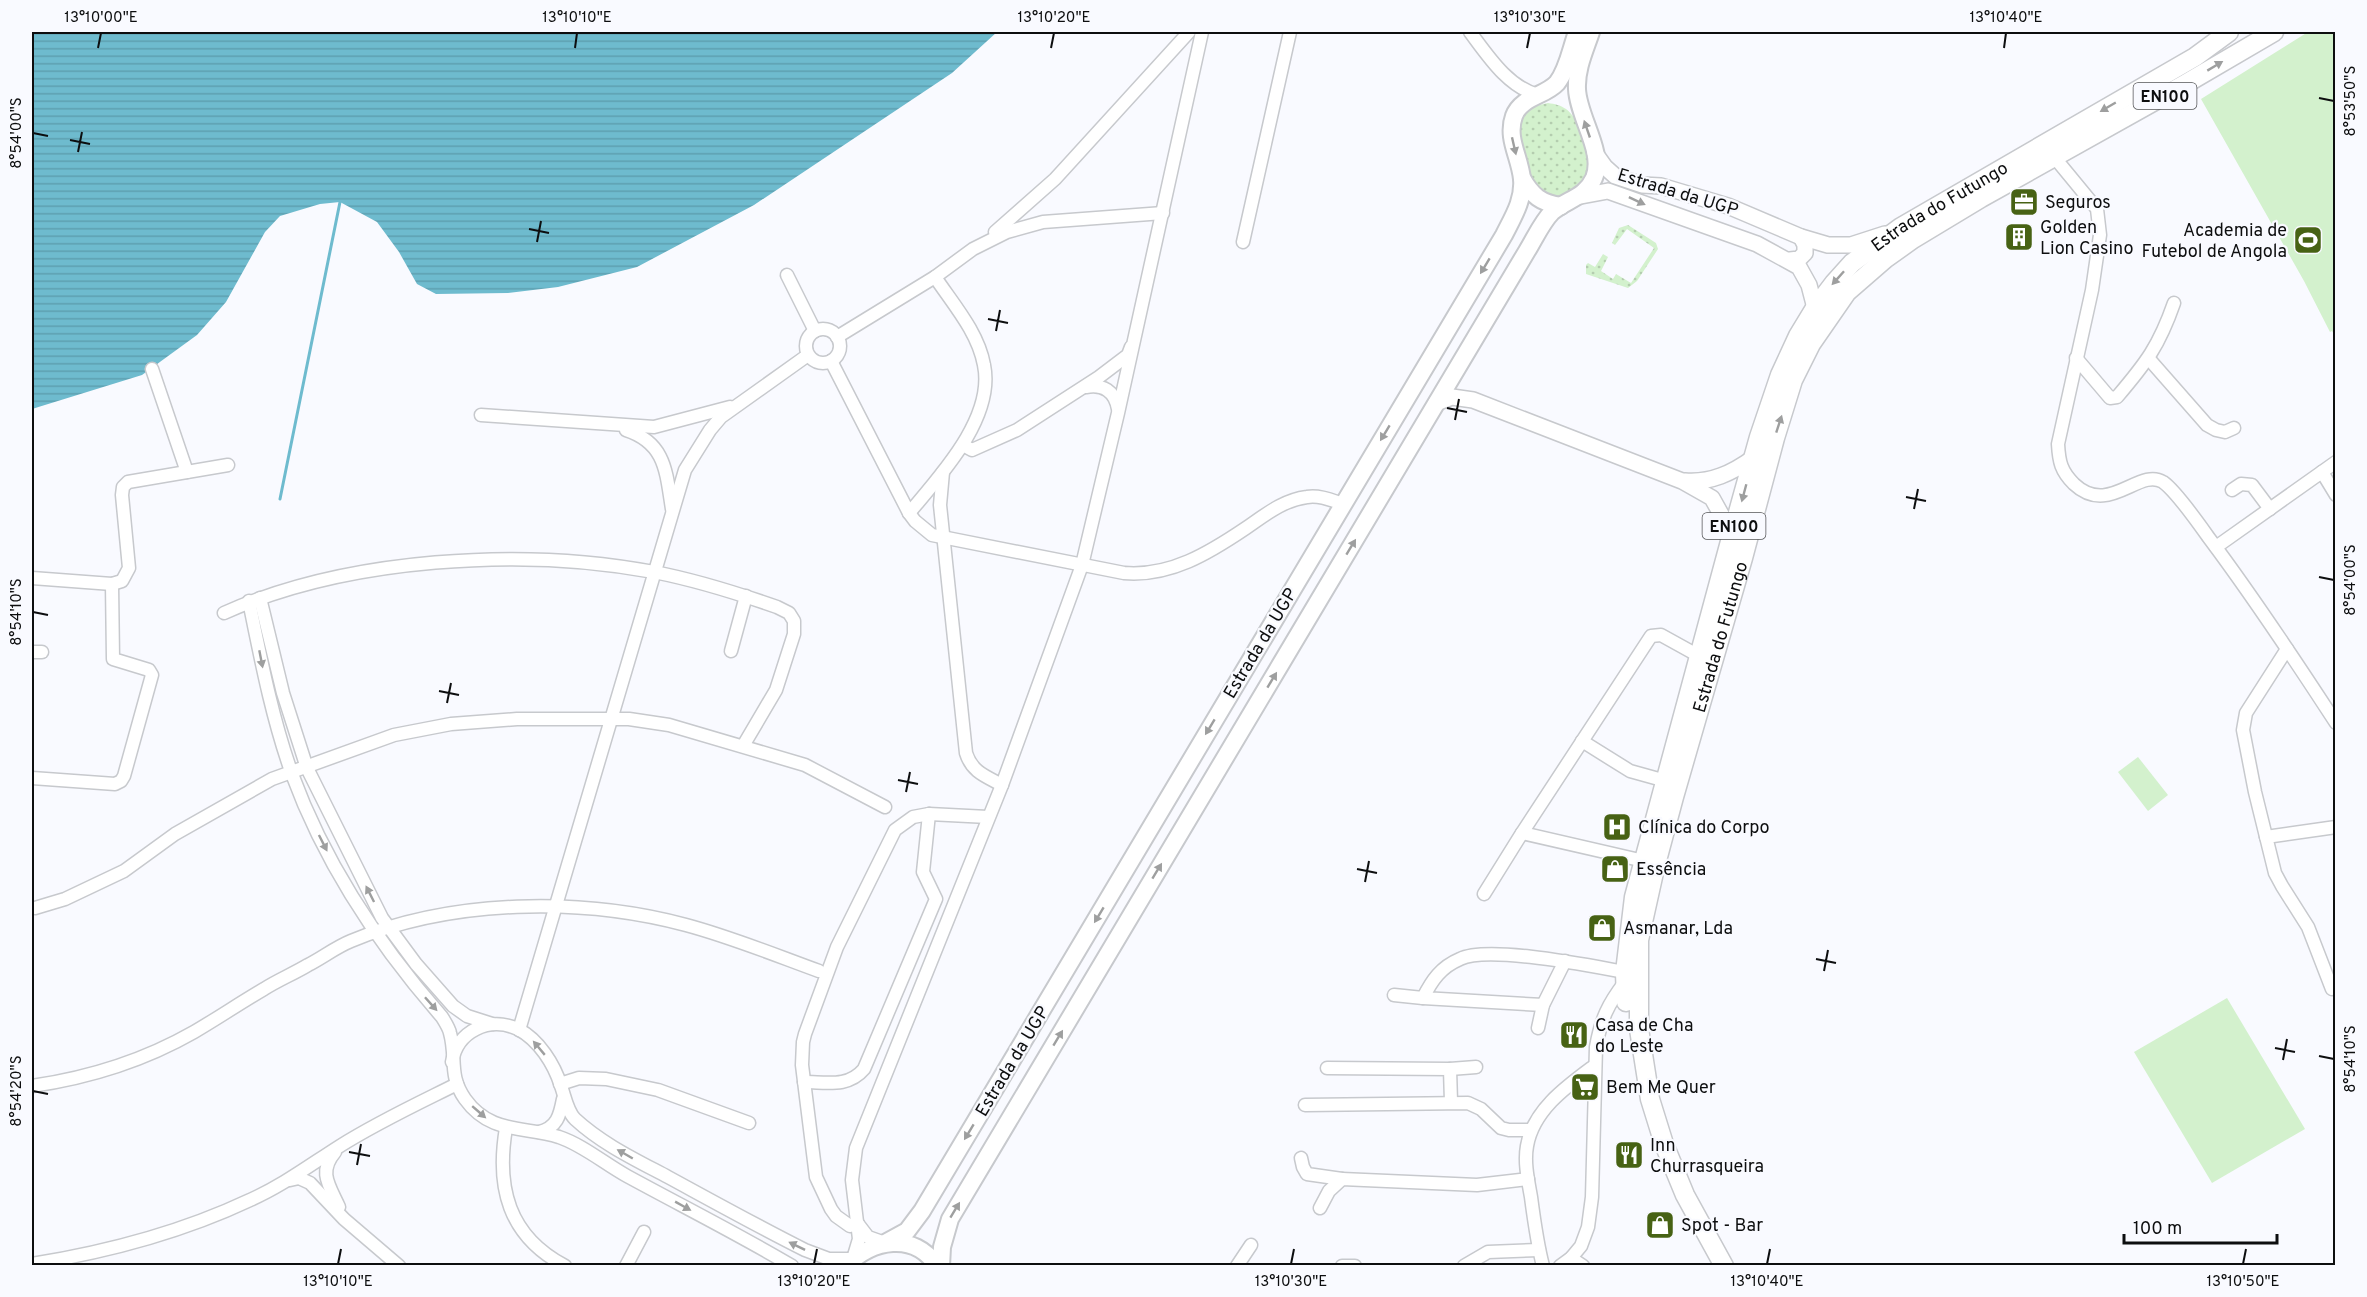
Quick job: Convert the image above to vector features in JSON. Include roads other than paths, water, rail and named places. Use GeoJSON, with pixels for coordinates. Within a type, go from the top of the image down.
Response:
{"type":"FeatureCollection","features":[{"type":"Feature","properties":{"kind":"main road"},"geometry":{"type":"LineString","coordinates":[[1515,114],[1521,105],[1549,90],[1562,76],[1576,32]]}},
{"type":"Feature","properties":{"kind":"main road"},"geometry":{"type":"LineString","coordinates":[[1522,178],[1535,197],[1542,202],[1561,206],[1581,196],[1590,186],[1595,175],[1595,153],[1579,106],[1577,91],[1579,69],[1590,32]]}},
{"type":"Feature","properties":{"kind":"main road","name":"Estrada do Futungo"},"geometry":{"type":"LineString","coordinates":[[1710,1266],[1665,1179],[1644,1122],[1629,1051],[1625,977],[1634,897],[1753,458],[1780,375],[1798,336],[1815,308],[1852,263],[1901,227],[2195,57],[2229,32]]}},
{"type":"Feature","properties":{"kind":"main road","name":"Estrada do Futungo"},"geometry":{"type":"LineString","coordinates":[[1724,1266],[1685,1195],[1664,1144],[1654,1112],[1640,1038],[1638,967],[1643,920],[1655,868],[1775,438],[1798,371],[1811,344],[1847,292],[1865,274],[1914,238],[2274,32]]}},
{"type":"Feature","properties":{"kind":"main road"},"geometry":{"type":"LineString","coordinates":[[1538,95],[1558,95],[1579,106]]}},
{"type":"Feature","properties":{"kind":"main road","name":"Estrada da UGP"},"geometry":{"type":"LineString","coordinates":[[849,1262],[870,1247],[885,1243],[907,1231],[922,1211],[1509,225],[1520,205],[1522,178],[1511,138],[1515,114]]}},
{"type":"Feature","properties":{"kind":"main road","name":"Estrada da UGP"},"geometry":{"type":"LineString","coordinates":[[939,1266],[950,1219],[1544,222],[1561,206]]}},
{"type":"Feature","properties":{"kind":"main road","name":"Estrada da UGP"},"geometry":{"type":"LineString","coordinates":[[885,1243],[910,1244],[926,1252],[939,1266]]}},
{"type":"Feature","properties":{"kind":"street"},"geometry":{"type":"LineString","coordinates":[[837,337],[935,277],[1009,222],[1107,125],[1156,67],[1190,32]]}},
{"type":"Feature","properties":{"kind":"street"},"geometry":{"type":"LineString","coordinates":[[255,599],[307,768],[382,918],[428,978],[453,1006],[467,1016],[519,1030],[534,1041],[548,1058],[572,1117],[604,1141],[806,1250],[829,1259],[849,1262],[859,1239],[852,1180],[855,1148],[1002,785],[1082,565],[1202,32]]}},
{"type":"Feature","properties":{"kind":"street"},"geometry":{"type":"LineString","coordinates":[[1243,242],[1290,32]]}},
{"type":"Feature","properties":{"kind":"street"},"geometry":{"type":"LineString","coordinates":[[1470,32],[1509,80],[1538,95]]}},
{"type":"Feature","properties":{"kind":"street"},"geometry":{"type":"LineString","coordinates":[[1509,80],[1515,96],[1515,114]]}},
{"type":"Feature","properties":{"kind":"street","name":"Estrada da UGP"},"geometry":{"type":"LineString","coordinates":[[1595,153],[1615,176],[1642,185],[1661,186],[1728,206],[1801,237],[1828,244],[1851,245],[1901,227]]}},
{"type":"Feature","properties":{"kind":"street"},"geometry":{"type":"LineString","coordinates":[[2055,158],[2097,208],[2100,220],[2092,290],[2058,444],[2059,465],[2064,474],[2083,492],[2094,496],[2124,490],[2146,480],[2154,479],[2163,482],[2216,547],[2288,649],[2336,723]]}},
{"type":"Feature","properties":{"kind":"street"},"geometry":{"type":"LineString","coordinates":[[1581,196],[1592,192],[1608,191],[1757,244],[1790,260],[1798,267],[1806,278],[1815,308]]}},
{"type":"Feature","properties":{"kind":"street"},"geometry":{"type":"LineString","coordinates":[[973,249],[1007,232],[1042,222],[1163,213]]}},
{"type":"Feature","properties":{"kind":"street"},"geometry":{"type":"LineString","coordinates":[[1790,260],[1799,259],[1805,253],[1805,245],[1801,237]]}},
{"type":"Feature","properties":{"kind":"street"},"geometry":{"type":"LineString","coordinates":[[787,275],[815,331]]}},
{"type":"Feature","properties":{"kind":"street"},"geometry":{"type":"LineString","coordinates":[[909,513],[944,472],[963,445],[982,401],[986,383],[984,365],[975,338],[935,277]]}},
{"type":"Feature","properties":{"kind":"street"},"geometry":{"type":"LineString","coordinates":[[2076,358],[2112,399],[2117,397],[2150,358],[2164,331],[2174,303]]}},
{"type":"Feature","properties":{"kind":"street"},"geometry":{"type":"LineString","coordinates":[[825,329],[837,337],[840,348],[831,361],[816,362],[808,355],[807,339],[815,331],[825,329]]}},
{"type":"Feature","properties":{"kind":"street"},"geometry":{"type":"LineString","coordinates":[[963,445],[972,450],[1017,430],[1083,388],[1123,359],[1134,342]]}},
{"type":"Feature","properties":{"kind":"street"},"geometry":{"type":"LineString","coordinates":[[519,1030],[685,470],[710,430],[734,406],[808,355]]}},
{"type":"Feature","properties":{"kind":"street"},"geometry":{"type":"LineString","coordinates":[[2150,358],[2207,425],[2225,432],[2234,428]]}},
{"type":"Feature","properties":{"kind":"street"},"geometry":{"type":"LineString","coordinates":[[831,361],[909,513],[932,536],[1144,575],[1165,570],[1208,552],[1288,501],[1309,496],[1326,498],[1343,504]]}},
{"type":"Feature","properties":{"kind":"street"},"geometry":{"type":"LineString","coordinates":[[1457,368],[1455,377],[1458,387],[1473,400]]}},
{"type":"Feature","properties":{"kind":"street"},"geometry":{"type":"LineString","coordinates":[[152,369],[187,472]]}},
{"type":"Feature","properties":{"kind":"street"},"geometry":{"type":"LineString","coordinates":[[1083,388],[1096,386],[1108,390],[1116,399],[1118,413]]}},
{"type":"Feature","properties":{"kind":"street"},"geometry":{"type":"LineString","coordinates":[[1436,403],[1452,397],[1473,400],[1682,481],[1712,498],[1732,534]]}},
{"type":"Feature","properties":{"kind":"street"},"geometry":{"type":"LineString","coordinates":[[481,415],[654,427],[734,406]]}},
{"type":"Feature","properties":{"kind":"street"},"geometry":{"type":"LineString","coordinates":[[615,426],[638,434],[656,447],[665,466],[672,513]]}},
{"type":"Feature","properties":{"kind":"street"},"geometry":{"type":"LineString","coordinates":[[1682,481],[1713,480],[1753,458]]}},
{"type":"Feature","properties":{"kind":"street"},"geometry":{"type":"LineString","coordinates":[[2216,547],[2336,462]]}},
{"type":"Feature","properties":{"kind":"street"},"geometry":{"type":"LineString","coordinates":[[32,578],[112,584],[123,581],[129,568],[123,487],[128,483],[228,465]]}},
{"type":"Feature","properties":{"kind":"street"},"geometry":{"type":"LineString","coordinates":[[944,472],[940,505],[966,753],[969,763],[977,772],[1002,785]]}},
{"type":"Feature","properties":{"kind":"street"},"geometry":{"type":"LineString","coordinates":[[2322,472],[2336,495]]}},
{"type":"Feature","properties":{"kind":"street"},"geometry":{"type":"LineString","coordinates":[[2232,490],[2241,484],[2252,485],[2270,509]]}},
{"type":"Feature","properties":{"kind":"street"},"geometry":{"type":"LineString","coordinates":[[224,613],[255,599],[374,570],[475,558],[579,563],[654,572],[746,596],[789,613],[794,621],[791,642],[776,690],[743,746]]}},
{"type":"Feature","properties":{"kind":"street"},"geometry":{"type":"LineString","coordinates":[[32,777],[115,784],[124,776],[152,675],[149,670],[113,659],[112,584]]}},
{"type":"Feature","properties":{"kind":"street"},"geometry":{"type":"LineString","coordinates":[[731,651],[746,596]]}},
{"type":"Feature","properties":{"kind":"street"},"geometry":{"type":"LineString","coordinates":[[255,599],[267,689],[292,772],[320,838],[375,934],[442,1017],[450,1032],[452,1062],[457,1084],[465,1098],[489,1121],[506,1128],[538,1132],[569,1141],[623,1174],[792,1266]]}},
{"type":"Feature","properties":{"kind":"street"},"geometry":{"type":"LineString","coordinates":[[1485,894],[1522,833],[1651,636],[1661,635],[1700,656]]}},
{"type":"Feature","properties":{"kind":"street"},"geometry":{"type":"LineString","coordinates":[[2288,649],[2246,713],[2243,730],[2275,873],[2308,927],[2332,989]]}},
{"type":"Feature","properties":{"kind":"street"},"geometry":{"type":"LineString","coordinates":[[35,908],[65,899],[124,871],[176,834],[272,779],[394,735],[451,724],[517,719],[629,719],[669,725],[805,765],[885,807]]}},
{"type":"Feature","properties":{"kind":"street"},"geometry":{"type":"LineString","coordinates":[[1582,741],[1630,771],[1666,781]]}},
{"type":"Feature","properties":{"kind":"street"},"geometry":{"type":"LineString","coordinates":[[858,1224],[850,1226],[836,1216],[816,1177],[804,1082],[802,1042],[837,947],[895,830],[913,817],[930,814],[988,817]]}},
{"type":"Feature","properties":{"kind":"street"},"geometry":{"type":"LineString","coordinates":[[804,1082],[846,1083],[864,1069],[936,899],[924,872],[930,814]]}},
{"type":"Feature","properties":{"kind":"street"},"geometry":{"type":"LineString","coordinates":[[2266,837],[2336,827]]}},
{"type":"Feature","properties":{"kind":"street"},"geometry":{"type":"LineString","coordinates":[[1522,833],[1644,861]]}},
{"type":"Feature","properties":{"kind":"street"},"geometry":{"type":"LineString","coordinates":[[32,1086],[69,1080],[133,1059],[191,1033],[264,988],[351,941],[440,915],[467,911],[525,906],[579,907],[621,912],[676,922],[819,971]]}},
{"type":"Feature","properties":{"kind":"street"},"geometry":{"type":"LineString","coordinates":[[1423,998],[1431,981],[1442,969],[1462,957],[1480,954],[1565,961],[1625,977],[1608,1004],[1599,1026],[1594,1066],[1592,1197],[1588,1227],[1581,1246],[1560,1266]]}},
{"type":"Feature","properties":{"kind":"street"},"geometry":{"type":"LineString","coordinates":[[1538,1028],[1543,1005],[1565,961]]}},
{"type":"Feature","properties":{"kind":"street"},"geometry":{"type":"LineString","coordinates":[[1394,995],[1543,1005]]}},
{"type":"Feature","properties":{"kind":"street"},"geometry":{"type":"LineString","coordinates":[[452,1062],[456,1046],[466,1035],[474,1029],[493,1024]]}},
{"type":"Feature","properties":{"kind":"street"},"geometry":{"type":"LineString","coordinates":[[1327,1068],[1450,1069],[1476,1066]]}},
{"type":"Feature","properties":{"kind":"street"},"geometry":{"type":"LineString","coordinates":[[1543,1266],[1528,1179],[1527,1147],[1532,1130],[1545,1109],[1560,1093],[1594,1066]]}},
{"type":"Feature","properties":{"kind":"street"},"geometry":{"type":"LineString","coordinates":[[1450,1069],[1450,1102]]}},
{"type":"Feature","properties":{"kind":"street"},"geometry":{"type":"LineString","coordinates":[[562,1090],[579,1078],[606,1079],[658,1090],[749,1123]]}},
{"type":"Feature","properties":{"kind":"street"},"geometry":{"type":"LineString","coordinates":[[32,1263],[72,1257],[166,1234],[252,1200],[386,1119],[457,1084]]}},
{"type":"Feature","properties":{"kind":"street"},"geometry":{"type":"LineString","coordinates":[[538,1132],[548,1130],[555,1124],[561,1113],[562,1090]]}},
{"type":"Feature","properties":{"kind":"street"},"geometry":{"type":"LineString","coordinates":[[1305,1105],[1468,1103],[1481,1109],[1501,1128],[1532,1130]]}},
{"type":"Feature","properties":{"kind":"street"},"geometry":{"type":"LineString","coordinates":[[506,1128],[502,1152],[502,1177],[508,1203],[519,1225],[535,1243],[546,1254],[565,1266]]}},
{"type":"Feature","properties":{"kind":"street"},"geometry":{"type":"LineString","coordinates":[[340,1146],[327,1161],[325,1172],[344,1219]]}},
{"type":"Feature","properties":{"kind":"street"},"geometry":{"type":"LineString","coordinates":[[1301,1158],[1307,1174],[1342,1179],[1477,1185],[1528,1179]]}},
{"type":"Feature","properties":{"kind":"street"},"geometry":{"type":"LineString","coordinates":[[288,1180],[299,1178],[310,1183],[344,1219],[399,1266]]}},
{"type":"Feature","properties":{"kind":"street"},"geometry":{"type":"LineString","coordinates":[[1320,1208],[1329,1191],[1342,1179]]}},
{"type":"Feature","properties":{"kind":"street"},"geometry":{"type":"LineString","coordinates":[[858,1224],[868,1237],[885,1243]]}},
{"type":"Feature","properties":{"kind":"street"},"geometry":{"type":"LineString","coordinates":[[626,1266],[644,1232]]}},
{"type":"Feature","properties":{"kind":"street"},"geometry":{"type":"LineString","coordinates":[[1240,1265],[1251,1245]]}},
{"type":"Feature","properties":{"kind":"street"},"geometry":{"type":"LineString","coordinates":[[1464,1266],[1488,1252],[1539,1250]]}},
{"type":"Feature","properties":{"kind":"street"},"geometry":{"type":"LineString","coordinates":[[1571,1258],[1583,1266]]}},
{"type":"Feature","properties":{"kind":"street"},"geometry":{"type":"LineString","coordinates":[[1342,1266],[1355,1266]]}},
{"type":"Feature","properties":{"kind":"water"},"geometry":{"type":"Polygon","coordinates":[[[32,32],[997,32],[952,73],[754,205],[637,267],[558,287],[508,293],[436,294],[417,284],[399,252],[377,222],[340,202],[320,204],[280,216],[265,232],[226,302],[197,335],[142,375],[32,409],[32,32]]]}},
{"type":"Feature","properties":{"kind":"waterway"},"geometry":{"type":"LineString","coordinates":[[280,499],[340,202]]}},
{"type":"Feature","properties":{"kind":"place","name":"Seguros"},"geometry":{"type":"Point","coordinates":[2024,202]}},
{"type":"Feature","properties":{"kind":"place","name":"Golden Lion Casino"},"geometry":{"type":"Point","coordinates":[2019,237]}},
{"type":"Feature","properties":{"kind":"place","name":"Academia de Futebol de Angola"},"geometry":{"type":"Point","coordinates":[2308,240]}},
{"type":"Feature","properties":{"kind":"place","name":"Clínica do Corpo"},"geometry":{"type":"Point","coordinates":[1617,827]}},
{"type":"Feature","properties":{"kind":"place","name":"Essência"},"geometry":{"type":"Point","coordinates":[1615,869]}},
{"type":"Feature","properties":{"kind":"place","name":"Asmanar, Lda"},"geometry":{"type":"Point","coordinates":[1602,928]}},
{"type":"Feature","properties":{"kind":"place","name":"Casa de Cha do Leste"},"geometry":{"type":"Point","coordinates":[1574,1035]}},
{"type":"Feature","properties":{"kind":"place","name":"Bem Me Quer"},"geometry":{"type":"Point","coordinates":[1585,1087]}},
{"type":"Feature","properties":{"kind":"place","name":"Inn Churrasqueira"},"geometry":{"type":"Point","coordinates":[1629,1155]}},
{"type":"Feature","properties":{"kind":"place","name":"Spot - Bar"},"geometry":{"type":"Point","coordinates":[1660,1225]}}]}
